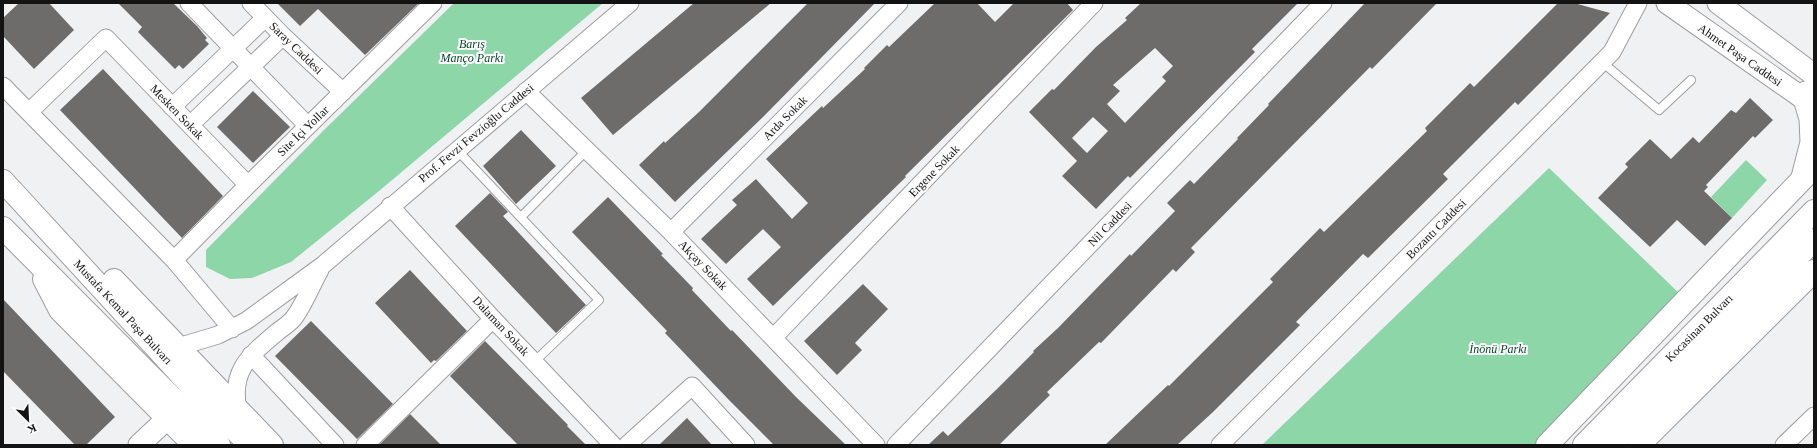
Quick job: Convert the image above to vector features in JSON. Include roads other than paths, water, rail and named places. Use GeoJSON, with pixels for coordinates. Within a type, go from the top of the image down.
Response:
{"type":"FeatureCollection","features":[{"type":"Feature","properties":{"kind":"highway"},"geometry":{"type":"LineString","coordinates":[[1547,445],[1648,342],[1774,208],[1810,175]]}},
{"type":"Feature","properties":{"kind":"highway","name":"Mustafa Kemal Paşa Bulvarı"},"geometry":{"type":"LineString","coordinates":[[3,181],[196,391],[247,442]]}},
{"type":"Feature","properties":{"kind":"highway","name":"Kocasinan Bulvarı"},"geometry":{"type":"LineString","coordinates":[[1584,445],[1814,211]]}},
{"type":"Feature","properties":{"kind":"highway","name":"Mustafa Kemal Paşa Bulvarı"},"geometry":{"type":"LineString","coordinates":[[3,228],[219,445]]}},
{"type":"Feature","properties":{"kind":"highway"},"geometry":{"type":"LineString","coordinates":[[53,235],[90,254],[272,445]]}},
{"type":"Feature","properties":{"kind":"highway","name":"Kocasinan Bulvarı"},"geometry":{"type":"LineString","coordinates":[[1611,445],[1814,240]]}},
{"type":"Feature","properties":{"kind":"highway"},"geometry":{"type":"LineString","coordinates":[[34,260],[60,310],[194,445]]}},
{"type":"Feature","properties":{"kind":"highway"},"geometry":{"type":"LineString","coordinates":[[1639,445],[1814,271]]}},
{"type":"Feature","properties":{"kind":"street"},"geometry":{"type":"LineString","coordinates":[[189,3],[232,50],[308,126]]}},
{"type":"Feature","properties":{"kind":"street","name":"Saray Caddesi"},"geometry":{"type":"LineString","coordinates":[[251,3],[283,36],[343,92]]}},
{"type":"Feature","properties":{"kind":"street","name":"Site İçi Yollar"},"geometry":{"type":"LineString","coordinates":[[174,260],[248,184],[433,3]]}},
{"type":"Feature","properties":{"kind":"street","name":"Prof. Fevzi Fevzioğlu Caddesi"},"geometry":{"type":"LineString","coordinates":[[323,265],[390,206],[630,3]]}},
{"type":"Feature","properties":{"kind":"street","name":"Arda Sokak"},"geometry":{"type":"LineString","coordinates":[[671,232],[899,3]]}},
{"type":"Feature","properties":{"kind":"street","name":"Ergene Sokak"},"geometry":{"type":"LineString","coordinates":[[773,338],[1094,3]]}},
{"type":"Feature","properties":{"kind":"street","name":"Nil Caddesi"},"geometry":{"type":"LineString","coordinates":[[896,445],[1323,3]]}},
{"type":"Feature","properties":{"kind":"street","name":"Bozantı Caddesi"},"geometry":{"type":"LineString","coordinates":[[1220,445],[1612,52],[1638,3]]}},
{"type":"Feature","properties":{"kind":"street","name":"Ahmet Paşa Caddesi"},"geometry":{"type":"LineString","coordinates":[[1667,3],[1811,96]]}},
{"type":"Feature","properties":{"kind":"street"},"geometry":{"type":"LineString","coordinates":[[1718,3],[1814,75]]}},
{"type":"Feature","properties":{"kind":"street"},"geometry":{"type":"LineString","coordinates":[[172,107],[265,18]]}},
{"type":"Feature","properties":{"kind":"street"},"geometry":{"type":"LineString","coordinates":[[190,125],[283,36]]}},
{"type":"Feature","properties":{"kind":"street","name":"Mesken Sokak"},"geometry":{"type":"LineString","coordinates":[[29,112],[106,38],[248,184]]}},
{"type":"Feature","properties":{"kind":"street"},"geometry":{"type":"LineString","coordinates":[[3,86],[174,260],[232,329]]}},
{"type":"Feature","properties":{"kind":"street","name":"Akçay Sokak"},"geometry":{"type":"LineString","coordinates":[[526,91],[671,232],[876,445]]}},
{"type":"Feature","properties":{"kind":"street"},"geometry":{"type":"LineString","coordinates":[[1810,175],[1811,96]]}},
{"type":"Feature","properties":{"kind":"street","name":"Dalaman Sokak"},"geometry":{"type":"LineString","coordinates":[[390,206],[493,319],[613,445]]}},
{"type":"Feature","properties":{"kind":"street"},"geometry":{"type":"LineString","coordinates":[[178,347],[205,340],[232,329],[246,321],[323,265]]}},
{"type":"Feature","properties":{"kind":"street"},"geometry":{"type":"LineString","coordinates":[[238,410],[236,400],[238,379],[245,363],[251,355],[293,319],[323,265]]}},
{"type":"Feature","properties":{"kind":"street"},"geometry":{"type":"LineString","coordinates":[[365,445],[493,319]]}},
{"type":"Feature","properties":{"kind":"street"},"geometry":{"type":"LineString","coordinates":[[251,355],[335,445]]}},
{"type":"Feature","properties":{"kind":"street"},"geometry":{"type":"LineString","coordinates":[[627,445],[692,386],[746,445]]}},
{"type":"Feature","properties":{"kind":"street"},"geometry":{"type":"LineString","coordinates":[[139,445],[168,418]]}},
{"type":"Feature","properties":{"kind":"street"},"geometry":{"type":"LineString","coordinates":[[1784,445],[1812,420]]}},
{"type":"Feature","properties":{"kind":"lane"},"geometry":{"type":"LineString","coordinates":[[1602,62],[1659,110],[1691,80]]}},
{"type":"Feature","properties":{"kind":"lane"},"geometry":{"type":"LineString","coordinates":[[457,150],[599,300],[534,362]]}},
{"type":"Feature","properties":{"kind":"lane"},"geometry":{"type":"LineString","coordinates":[[521,217],[587,150]]}},
{"type":"Feature","properties":{"kind":"park label","name":"Barış Manço Parkı"},"geometry":{"type":"Point","coordinates":[472,51]}},
{"type":"Feature","properties":{"kind":"park label","name":"İnönü Parkı"},"geometry":{"type":"Point","coordinates":[1498,349]}}]}
